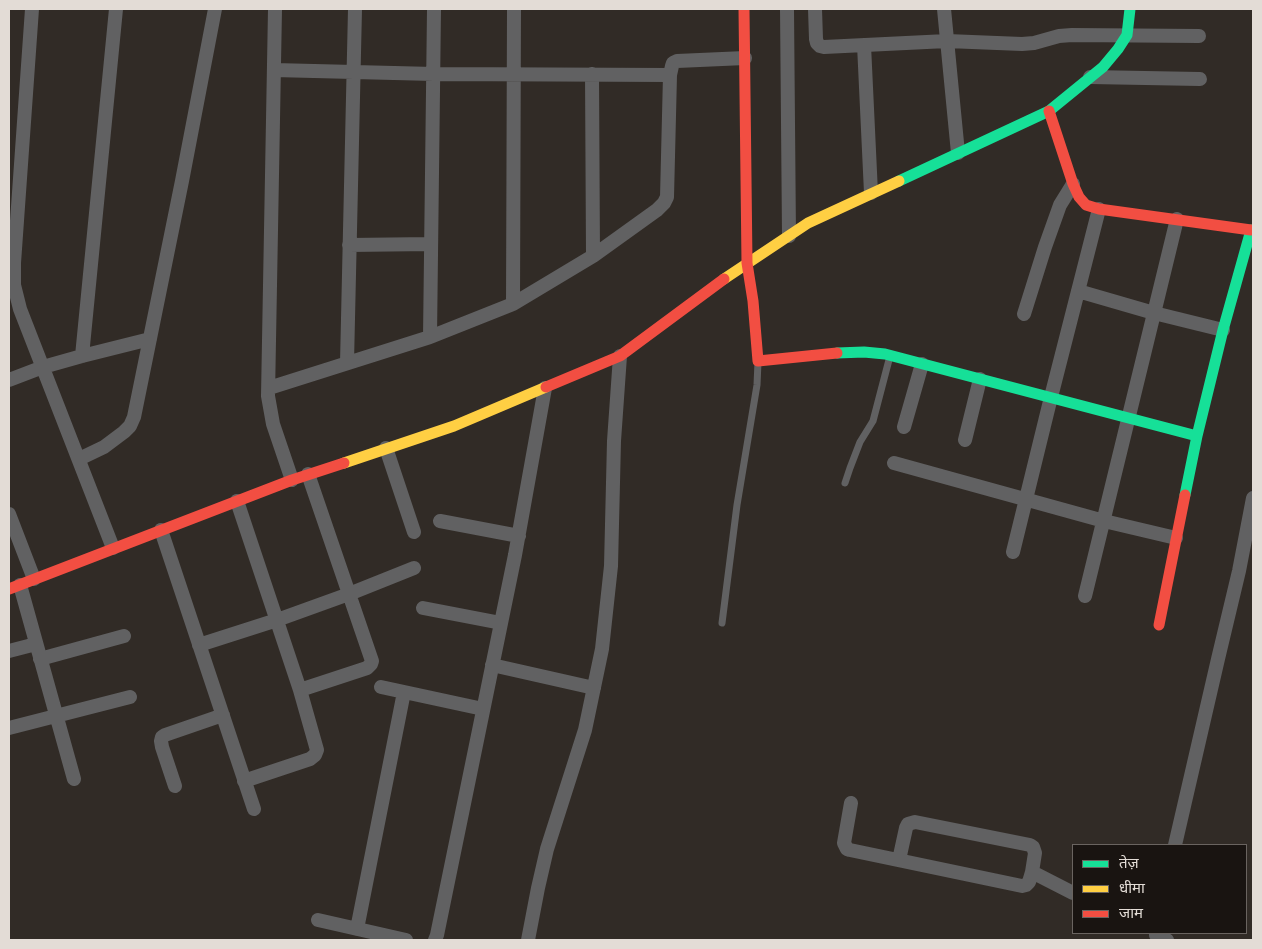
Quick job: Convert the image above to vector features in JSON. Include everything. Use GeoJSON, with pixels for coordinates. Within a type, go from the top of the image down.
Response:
{"type":"FeatureCollection","features":[{"type":"Feature","properties":{"kind":"street"},"geometry":{"type":"LineString","coordinates":[[32,9],[14,285],[20,309],[114,548]]}},
{"type":"Feature","properties":{"kind":"street"},"geometry":{"type":"LineString","coordinates":[[82,356],[116,9]]}},
{"type":"Feature","properties":{"kind":"street"},"geometry":{"type":"LineString","coordinates":[[79,459],[104,447],[124,432],[130,426],[137,408],[215,9]]}},
{"type":"Feature","properties":{"kind":"street"},"geometry":{"type":"LineString","coordinates":[[275,9],[268,396],[273,424],[292,480]]}},
{"type":"Feature","properties":{"kind":"street"},"geometry":{"type":"LineString","coordinates":[[347,363],[355,9]]}},
{"type":"Feature","properties":{"kind":"street"},"geometry":{"type":"LineString","coordinates":[[430,337],[434,9]]}},
{"type":"Feature","properties":{"kind":"street"},"geometry":{"type":"LineString","coordinates":[[513,304],[514,9]]}},
{"type":"Feature","properties":{"kind":"street"},"geometry":{"type":"LineString","coordinates":[[744,9],[748,263],[758,361],[864,352],[890,356],[1197,436]]}},
{"type":"Feature","properties":{"kind":"street"},"geometry":{"type":"LineString","coordinates":[[787,9],[789,236]]}},
{"type":"Feature","properties":{"kind":"street"},"geometry":{"type":"LineString","coordinates":[[815,9],[816,39],[817,43],[824,47],[947,41],[1022,44],[1034,43],[1059,36],[1199,36]]}},
{"type":"Feature","properties":{"kind":"street"},"geometry":{"type":"LineString","coordinates":[[944,9],[958,153]]}},
{"type":"Feature","properties":{"kind":"street"},"geometry":{"type":"LineString","coordinates":[[74,780],[36,644],[14,587],[308,474],[454,426],[620,356],[748,263],[808,223],[1049,110],[1103,67],[1118,50],[1127,35],[1130,9]]}},
{"type":"Feature","properties":{"kind":"street"},"geometry":{"type":"LineString","coordinates":[[864,44],[871,193]]}},
{"type":"Feature","properties":{"kind":"street"},"geometry":{"type":"LineString","coordinates":[[269,388],[430,337],[513,304],[594,256],[657,210],[667,197],[670,74],[673,63],[676,61],[744,58]]}},
{"type":"Feature","properties":{"kind":"street"},"geometry":{"type":"LineString","coordinates":[[274,70],[434,74],[670,74]]}},
{"type":"Feature","properties":{"kind":"street"},"geometry":{"type":"LineString","coordinates":[[592,74],[594,256]]}},
{"type":"Feature","properties":{"kind":"street"},"geometry":{"type":"LineString","coordinates":[[1090,77],[1200,80]]}},
{"type":"Feature","properties":{"kind":"street"},"geometry":{"type":"LineString","coordinates":[[1049,110],[1073,184],[1079,197],[1086,205],[1099,209],[1252,230],[1223,330],[1197,436],[1159,625]]}},
{"type":"Feature","properties":{"kind":"street"},"geometry":{"type":"LineString","coordinates":[[1024,314],[1060,205],[1073,184]]}},
{"type":"Feature","properties":{"kind":"street"},"geometry":{"type":"LineString","coordinates":[[1013,552],[1099,209]]}},
{"type":"Feature","properties":{"kind":"street"},"geometry":{"type":"LineString","coordinates":[[1085,596],[1177,219]]}},
{"type":"Feature","properties":{"kind":"street"},"geometry":{"type":"LineString","coordinates":[[349,245],[431,244]]}},
{"type":"Feature","properties":{"kind":"street"},"geometry":{"type":"LineString","coordinates":[[1078,291],[1154,314],[1223,330]]}},
{"type":"Feature","properties":{"kind":"street"},"geometry":{"type":"LineString","coordinates":[[9,380],[43,367],[150,339]]}},
{"type":"Feature","properties":{"kind":"street"},"geometry":{"type":"LineString","coordinates":[[528,940],[547,849],[585,730],[602,649],[611,566],[614,441],[620,356]]}},
{"type":"Feature","properties":{"kind":"street"},"geometry":{"type":"LineString","coordinates":[[904,427],[922,364]]}},
{"type":"Feature","properties":{"kind":"street"},"geometry":{"type":"LineString","coordinates":[[965,440],[980,379]]}},
{"type":"Feature","properties":{"kind":"street"},"geometry":{"type":"LineString","coordinates":[[434,940],[437,935],[519,536],[545,388]]}},
{"type":"Feature","properties":{"kind":"street"},"geometry":{"type":"LineString","coordinates":[[386,448],[414,532]]}},
{"type":"Feature","properties":{"kind":"street"},"geometry":{"type":"LineString","coordinates":[[894,463],[1104,521],[1176,538]]}},
{"type":"Feature","properties":{"kind":"street"},"geometry":{"type":"LineString","coordinates":[[300,690],[367,668],[372,660],[308,474]]}},
{"type":"Feature","properties":{"kind":"street"},"geometry":{"type":"LineString","coordinates":[[1175,844],[1239,571],[1253,498]]}},
{"type":"Feature","properties":{"kind":"street"},"geometry":{"type":"LineString","coordinates":[[237,501],[300,690],[317,750],[316,755],[310,759],[244,781]]}},
{"type":"Feature","properties":{"kind":"street"},"geometry":{"type":"LineString","coordinates":[[9,514],[34,579]]}},
{"type":"Feature","properties":{"kind":"street"},"geometry":{"type":"LineString","coordinates":[[440,521],[519,536]]}},
{"type":"Feature","properties":{"kind":"street"},"geometry":{"type":"LineString","coordinates":[[161,530],[254,809]]}},
{"type":"Feature","properties":{"kind":"street"},"geometry":{"type":"LineString","coordinates":[[199,645],[349,594],[414,568]]}},
{"type":"Feature","properties":{"kind":"street"},"geometry":{"type":"LineString","coordinates":[[1239,571],[1253,573]]}},
{"type":"Feature","properties":{"kind":"street"},"geometry":{"type":"LineString","coordinates":[[422,608],[501,623]]}},
{"type":"Feature","properties":{"kind":"street"},"geometry":{"type":"LineString","coordinates":[[40,659],[124,636]]}},
{"type":"Feature","properties":{"kind":"street"},"geometry":{"type":"LineString","coordinates":[[9,651],[36,644]]}},
{"type":"Feature","properties":{"kind":"street"},"geometry":{"type":"LineString","coordinates":[[492,664],[594,688]]}},
{"type":"Feature","properties":{"kind":"street"},"geometry":{"type":"LineString","coordinates":[[381,687],[483,709]]}},
{"type":"Feature","properties":{"kind":"street"},"geometry":{"type":"LineString","coordinates":[[357,929],[404,692]]}},
{"type":"Feature","properties":{"kind":"street"},"geometry":{"type":"LineString","coordinates":[[9,728],[130,697]]}},
{"type":"Feature","properties":{"kind":"street"},"geometry":{"type":"LineString","coordinates":[[174,786],[162,747],[162,737],[223,715]]}},
{"type":"Feature","properties":{"kind":"street"},"geometry":{"type":"LineString","coordinates":[[851,803],[844,844],[847,849],[899,860],[1022,886],[1029,882],[1035,853],[1030,845],[915,822],[908,824],[906,828],[899,860]]}},
{"type":"Feature","properties":{"kind":"street"},"geometry":{"type":"LineString","coordinates":[[1032,872],[1072,892]]}},
{"type":"Feature","properties":{"kind":"street"},"geometry":{"type":"LineString","coordinates":[[318,920],[406,940]]}},
{"type":"Feature","properties":{"kind":"lane"},"geometry":{"type":"LineString","coordinates":[[845,483],[860,442],[874,421],[890,356]]}},
{"type":"Feature","properties":{"kind":"lane"},"geometry":{"type":"LineString","coordinates":[[722,622],[737,505],[757,385],[758,361]]}},
{"type":"Feature","properties":{"kind":"traffic: fast"},"geometry":{"type":"LineString","coordinates":[[899,181],[1049,111],[1103,67],[1118,49],[1127,35],[1130,9]]}},
{"type":"Feature","properties":{"kind":"traffic: fast"},"geometry":{"type":"LineString","coordinates":[[1185,495],[1197,436],[1223,330],[1251,230]]}},
{"type":"Feature","properties":{"kind":"traffic: fast"},"geometry":{"type":"LineString","coordinates":[[837,353],[864,352],[885,354],[1197,436]]}},
{"type":"Feature","properties":{"kind":"traffic: slow"},"geometry":{"type":"LineString","coordinates":[[724,279],[808,223],[899,181]]}},
{"type":"Feature","properties":{"kind":"traffic: slow"},"geometry":{"type":"LineString","coordinates":[[344,463],[454,426],[546,387]]}},
{"type":"Feature","properties":{"kind":"traffic: jam"},"geometry":{"type":"LineString","coordinates":[[744,9],[747,263],[753,301],[758,361],[837,353]]}},
{"type":"Feature","properties":{"kind":"traffic: jam"},"geometry":{"type":"LineString","coordinates":[[1049,111],[1073,184],[1079,197],[1086,205],[1099,209],[1251,230]]}},
{"type":"Feature","properties":{"kind":"traffic: jam"},"geometry":{"type":"LineString","coordinates":[[546,387],[620,356],[724,279]]}},
{"type":"Feature","properties":{"kind":"traffic: jam"},"geometry":{"type":"LineString","coordinates":[[9,589],[292,480],[344,463]]}},
{"type":"Feature","properties":{"kind":"traffic: jam"},"geometry":{"type":"LineString","coordinates":[[1159,625],[1185,495]]}}]}
